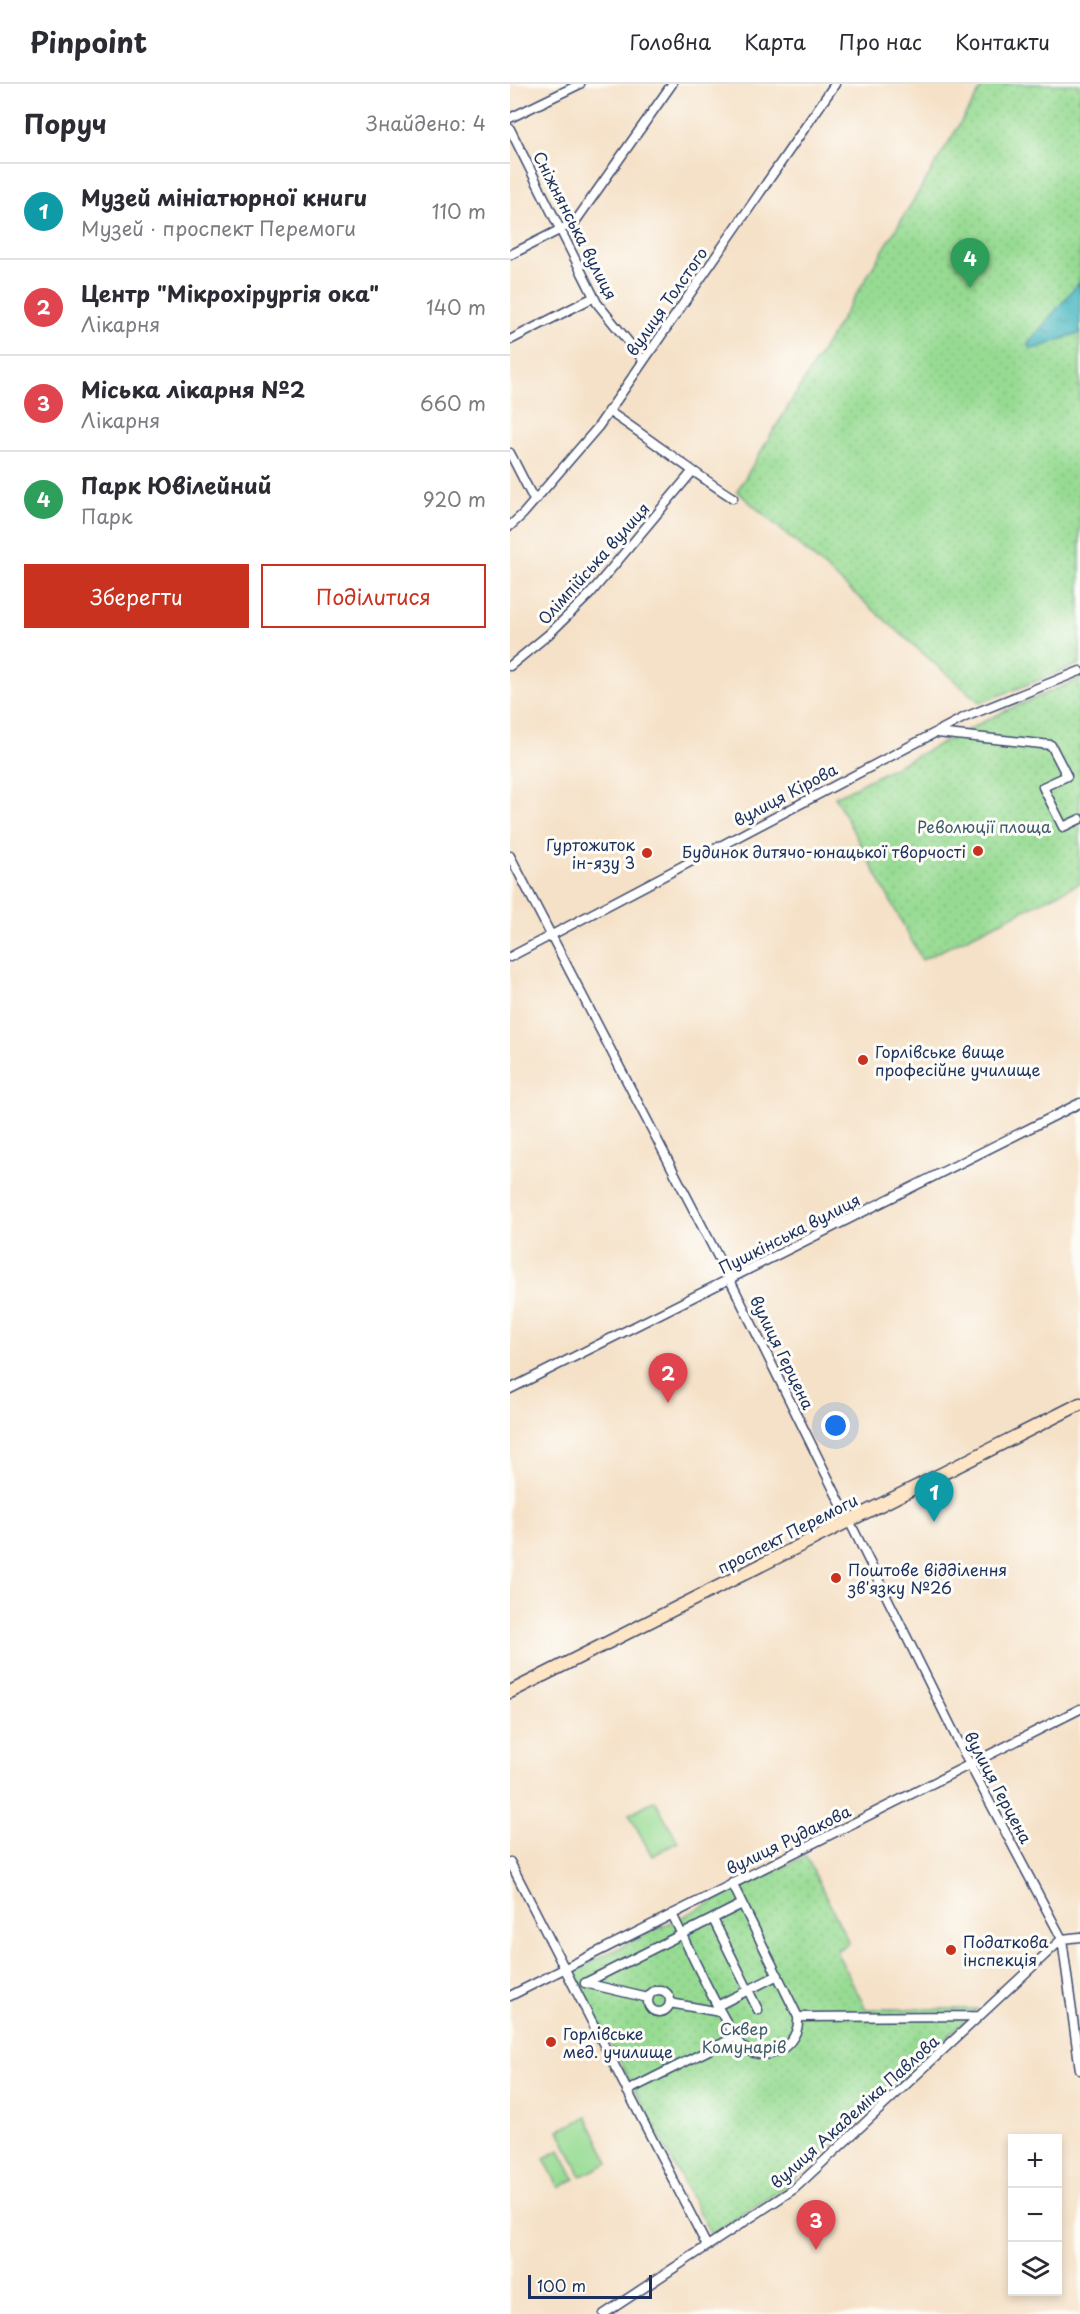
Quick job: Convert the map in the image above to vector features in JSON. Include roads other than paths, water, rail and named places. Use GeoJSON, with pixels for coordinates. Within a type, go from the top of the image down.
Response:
{"type":"FeatureCollection","features":[{"type":"Feature","properties":{"kind":"main road","name":"проспект Перемоги"},"geometry":{"type":"LineString","coordinates":[[510,1692],[1080,1404]]}},
{"type":"Feature","properties":{"kind":"street"},"geometry":{"type":"LineString","coordinates":[[510,118],[580,84]]}},
{"type":"Feature","properties":{"kind":"street"},"geometry":{"type":"LineString","coordinates":[[510,255],[575,222],[672,84]]}},
{"type":"Feature","properties":{"kind":"street","name":"вулиця Толстого"},"geometry":{"type":"LineString","coordinates":[[510,526],[598,427],[835,84]]}},
{"type":"Feature","properties":{"kind":"street","name":"Сніжнянська вулиця"},"geometry":{"type":"LineString","coordinates":[[510,129],[594,297],[623,338],[643,360]]}},
{"type":"Feature","properties":{"kind":"street"},"geometry":{"type":"LineString","coordinates":[[510,340],[594,297]]}},
{"type":"Feature","properties":{"kind":"street"},"geometry":{"type":"LineString","coordinates":[[608,411],[656,443],[692,472],[733,498]]}},
{"type":"Feature","properties":{"kind":"street"},"geometry":{"type":"LineString","coordinates":[[510,453],[534,500]]}},
{"type":"Feature","properties":{"kind":"street","name":"Олімпійська вулиця"},"geometry":{"type":"LineString","coordinates":[[510,666],[549,634],[590,594],[692,472]]}},
{"type":"Feature","properties":{"kind":"street","name":"вулиця Кірова"},"geometry":{"type":"LineString","coordinates":[[510,957],[965,717],[1080,671]]}},
{"type":"Feature","properties":{"kind":"street"},"geometry":{"type":"LineString","coordinates":[[936,733],[1051,745],[1067,776],[1043,788],[1063,827],[1080,819]]}},
{"type":"Feature","properties":{"kind":"street","name":"вулиця Герцена"},"geometry":{"type":"LineString","coordinates":[[510,856],[730,1280],[970,1765],[1062,1939],[1080,2070]]}},
{"type":"Feature","properties":{"kind":"street","name":"Пушкінська вулиця"},"geometry":{"type":"LineString","coordinates":[[510,1389],[1080,1103]]}},
{"type":"Feature","properties":{"kind":"street","name":"вулиця Рудакова"},"geometry":{"type":"LineString","coordinates":[[510,1996],[1080,1709]]}},
{"type":"Feature","properties":{"kind":"street"},"geometry":{"type":"LineString","coordinates":[[510,1862],[707,2246]]}},
{"type":"Feature","properties":{"kind":"street"},"geometry":{"type":"LineString","coordinates":[[672,1914],[718,2009],[741,2047],[757,2054],[775,2053],[790,2042],[796,2034],[799,2025],[798,2017],[732,1883]]}},
{"type":"Feature","properties":{"kind":"street"},"geometry":{"type":"LineString","coordinates":[[648,1998],[585,1983],[742,1904]]}},
{"type":"Feature","properties":{"kind":"street"},"geometry":{"type":"LineString","coordinates":[[713,1919],[758,2010]]}},
{"type":"Feature","properties":{"kind":"street"},"geometry":{"type":"LineString","coordinates":[[1062,1939],[1080,1937]]}},
{"type":"Feature","properties":{"kind":"street","name":"вулиця Академіка Павлова"},"geometry":{"type":"LineString","coordinates":[[604,2314],[794,2189],[1062,1939]]}},
{"type":"Feature","properties":{"kind":"street"},"geometry":{"type":"LineString","coordinates":[[670,2002],[718,2009],[748,1990],[778,1976]]}},
{"type":"Feature","properties":{"kind":"street"},"geometry":{"type":"LineString","coordinates":[[654,1990],[663,1990],[670,2002],[666,2009],[656,2011],[649,2007],[648,1998],[654,1990]]}},
{"type":"Feature","properties":{"kind":"street"},"geometry":{"type":"LineString","coordinates":[[798,2017],[979,2016]]}},
{"type":"Feature","properties":{"kind":"street"},"geometry":{"type":"LineString","coordinates":[[627,2091],[735,2037]]}},
{"type":"Feature","properties":{"kind":"water"},"geometry":{"type":"Polygon","coordinates":[[[1080,281],[1080,333],[1032,349],[1027,345],[1080,281]]]}},
{"type":"Feature","properties":{"kind":"place","name":"Парк Ювілейний"},"geometry":{"type":"Point","coordinates":[970,288]}},
{"type":"Feature","properties":{"kind":"place","name":"Будинок дитячо-юнацької творчості"},"geometry":{"type":"Point","coordinates":[978,851]}},
{"type":"Feature","properties":{"kind":"place","name":"Гуртожиток ін-язу 3"},"geometry":{"type":"Point","coordinates":[647,853]}},
{"type":"Feature","properties":{"kind":"place","name":"Горлівське вище професійне училище"},"geometry":{"type":"Point","coordinates":[863,1060]}},
{"type":"Feature","properties":{"kind":"place","name":"Центр \"Мікрохірургія ока\""},"geometry":{"type":"Point","coordinates":[668,1403]}},
{"type":"Feature","properties":{"kind":"place","name":"Музей мініатюрної книги"},"geometry":{"type":"Point","coordinates":[934,1522]}},
{"type":"Feature","properties":{"kind":"place","name":"Поштове відділення зв'язку №26"},"geometry":{"type":"Point","coordinates":[836,1578]}},
{"type":"Feature","properties":{"kind":"place","name":"Податкова інспекція"},"geometry":{"type":"Point","coordinates":[951,1950]}},
{"type":"Feature","properties":{"kind":"place","name":"Горлівське мед. училище"},"geometry":{"type":"Point","coordinates":[551,2042]}},
{"type":"Feature","properties":{"kind":"place","name":"Міська лікарня №2"},"geometry":{"type":"Point","coordinates":[816,2250]}},
{"type":"Feature","properties":{"kind":"park label","name":"Революції площа"},"geometry":{"type":"Point","coordinates":[984,826]}},
{"type":"Feature","properties":{"kind":"park label","name":"Сквер Комунарів"},"geometry":{"type":"Point","coordinates":[744,2037]}}]}
